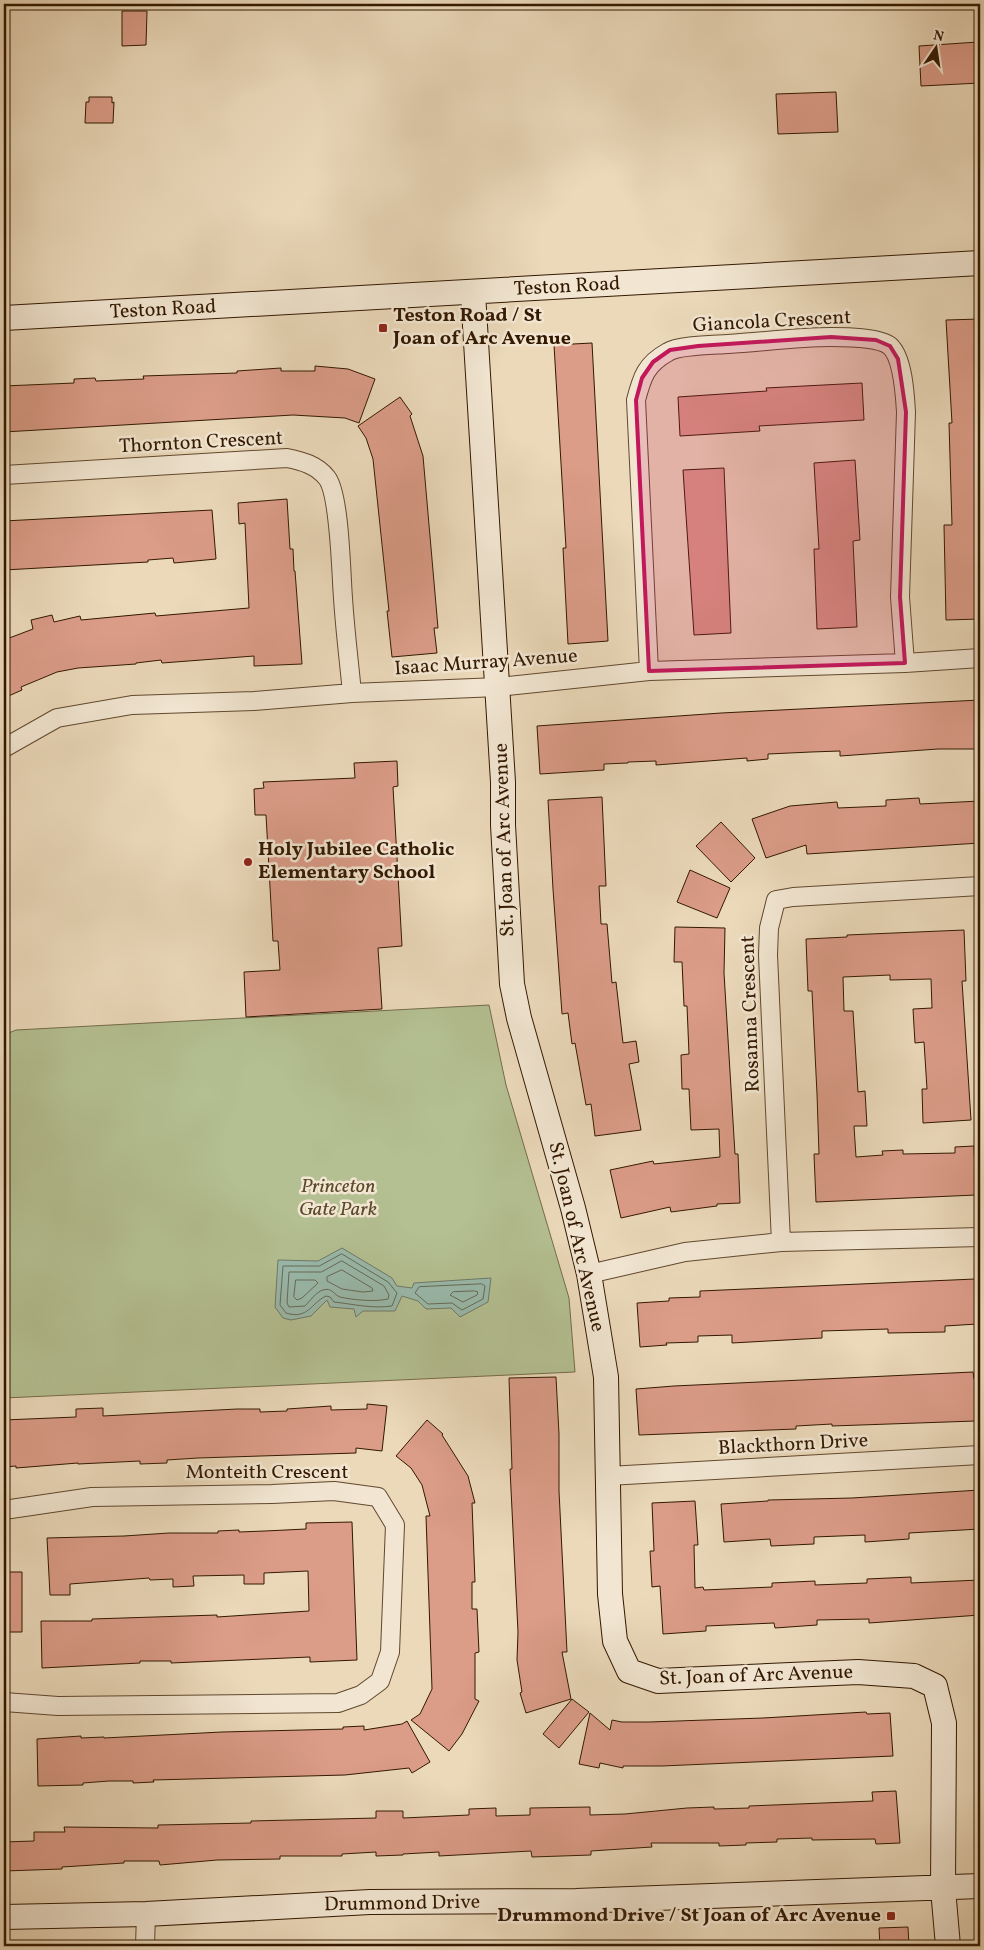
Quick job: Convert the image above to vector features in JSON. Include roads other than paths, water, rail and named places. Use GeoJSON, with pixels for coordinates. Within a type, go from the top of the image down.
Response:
{"type":"FeatureCollection","features":[{"type":"Feature","properties":{"kind":"street","name":"Teston Road"},"geometry":{"type":"LineString","coordinates":[[4,318],[980,263]]}},
{"type":"Feature","properties":{"kind":"street","name":"St. Joan of Arc Avenue"},"geometry":{"type":"LineString","coordinates":[[473,293],[498,687],[512,984],[519,1018],[573,1208],[589,1274],[606,1377],[610,1594],[615,1641],[629,1671],[658,1681],[858,1672],[914,1676],[935,1686],[944,1723],[943,1889],[948,1946]]}},
{"type":"Feature","properties":{"kind":"street","name":"Giancola Crescent"},"geometry":{"type":"LineString","coordinates":[[649,671],[636,400],[642,378],[654,362],[670,350],[698,346],[831,337],[876,340],[890,346],[898,359],[904,387],[906,412],[900,597],[905,663]]}},
{"type":"Feature","properties":{"kind":"street","name":"Thornton Crescent"},"geometry":{"type":"LineString","coordinates":[[4,475],[287,458],[305,462],[317,468],[328,478],[333,491],[352,693]]}},
{"type":"Feature","properties":{"kind":"street","name":"Isaac Murray Avenue"},"geometry":{"type":"LineString","coordinates":[[4,748],[56,718],[132,705],[254,701],[352,693],[498,687],[649,671],[905,663],[980,658]]}},
{"type":"Feature","properties":{"kind":"street","name":"Rosanna Crescent"},"geometry":{"type":"LineString","coordinates":[[781,1242],[768,955],[769,928],[776,900],[793,897],[980,886]]}},
{"type":"Feature","properties":{"kind":"street"},"geometry":{"type":"LineString","coordinates":[[589,1274],[685,1252],[781,1242],[980,1237]]}},
{"type":"Feature","properties":{"kind":"street","name":"Blackthorn Drive"},"geometry":{"type":"LineString","coordinates":[[608,1476],[980,1455]]}},
{"type":"Feature","properties":{"kind":"street","name":"Monteith Crescent"},"geometry":{"type":"LineString","coordinates":[[4,1510],[92,1497],[334,1491],[378,1496],[395,1525],[390,1652],[380,1682],[361,1695],[338,1703],[58,1706],[4,1702]]}},
{"type":"Feature","properties":{"kind":"street","name":"Drummond Drive"},"geometry":{"type":"LineString","coordinates":[[4,1916],[146,1914],[370,1902],[576,1901],[943,1889],[980,1886]]}},
{"type":"Feature","properties":{"kind":"street"},"geometry":{"type":"LineString","coordinates":[[145,1946],[146,1914]]}},
{"type":"Feature","properties":{"kind":"water"},"geometry":{"type":"Polygon","coordinates":[[[342,1248],[392,1278],[397,1286],[412,1288],[414,1283],[491,1278],[488,1302],[460,1317],[451,1308],[426,1309],[418,1301],[402,1296],[395,1311],[363,1311],[356,1317],[354,1309],[330,1307],[327,1300],[311,1316],[291,1320],[283,1318],[275,1307],[278,1260],[318,1261],[342,1248]]]}},
{"type":"Feature","properties":{"kind":"place","name":"Teston Road / St Joan of Arc Avenue"},"geometry":{"type":"Point","coordinates":[383,328]}},
{"type":"Feature","properties":{"kind":"place","name":"Holy Jubilee Catholic Elementary School"},"geometry":{"type":"Point","coordinates":[248,862]}},
{"type":"Feature","properties":{"kind":"place","name":"Drummond Drive / St Joan of Arc Avenue"},"geometry":{"type":"Point","coordinates":[891,1916]}},
{"type":"Feature","properties":{"kind":"park label","name":"Princeton Gate Park"},"geometry":{"type":"Point","coordinates":[338,1198]}}]}
